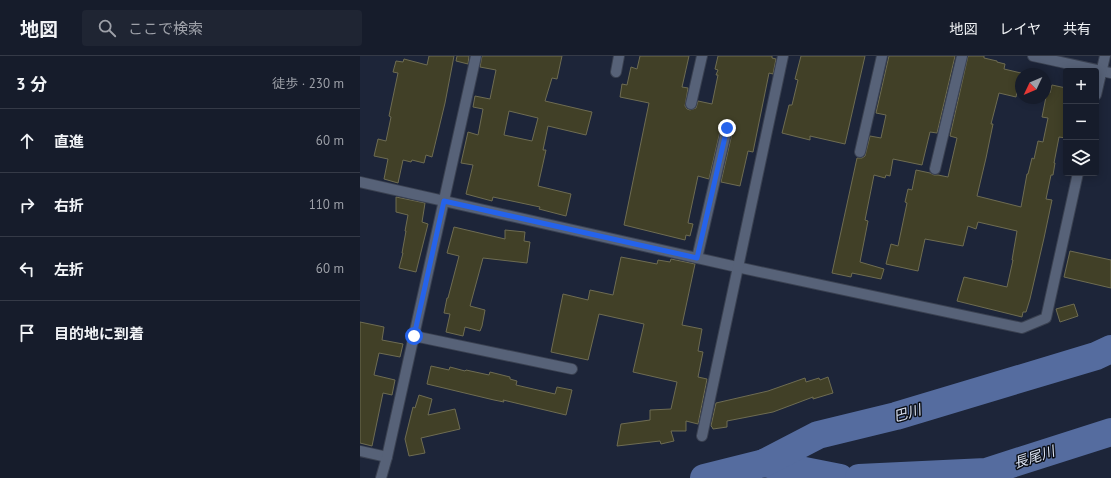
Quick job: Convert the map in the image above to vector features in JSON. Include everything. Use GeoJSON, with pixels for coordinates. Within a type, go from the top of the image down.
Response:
{"type":"FeatureCollection","features":[{"type":"Feature","properties":{"kind":"street"},"geometry":{"type":"LineString","coordinates":[[381,478],[387,457],[476,56]]}},
{"type":"Feature","properties":{"kind":"street"},"geometry":{"type":"LineString","coordinates":[[616,72],[619,56]]}},
{"type":"Feature","properties":{"kind":"street"},"geometry":{"type":"LineString","coordinates":[[691,104],[702,56]]}},
{"type":"Feature","properties":{"kind":"street"},"geometry":{"type":"LineString","coordinates":[[702,436],[783,56]]}},
{"type":"Feature","properties":{"kind":"street"},"geometry":{"type":"LineString","coordinates":[[860,152],[882,56]]}},
{"type":"Feature","properties":{"kind":"street"},"geometry":{"type":"LineString","coordinates":[[935,169],[962,56]]}},
{"type":"Feature","properties":{"kind":"street"},"geometry":{"type":"LineString","coordinates":[[1033,56],[1106,72]]}},
{"type":"Feature","properties":{"kind":"street"},"geometry":{"type":"LineString","coordinates":[[1099,88],[1106,72],[1105,56]]}},
{"type":"Feature","properties":{"kind":"street"},"geometry":{"type":"LineString","coordinates":[[697,258],[727,128]]}},
{"type":"Feature","properties":{"kind":"street"},"geometry":{"type":"LineString","coordinates":[[360,182],[737,267],[1022,328],[1046,318],[1077,176]]}},
{"type":"Feature","properties":{"kind":"street"},"geometry":{"type":"LineString","coordinates":[[414,336],[572,368]]}},
{"type":"Feature","properties":{"kind":"street"},"geometry":{"type":"LineString","coordinates":[[360,451],[387,457]]}},
{"type":"Feature","properties":{"kind":"building"},"geometry":{"type":"Polygon","coordinates":[[[429,56],[454,56],[445,103],[432,157],[426,155],[424,163],[412,160],[411,162],[403,160],[398,183],[384,179],[388,159],[374,156],[378,139],[386,141],[391,117],[389,116],[398,73],[393,72],[396,61],[403,62],[404,59],[427,65],[429,56]]]}},
{"type":"Feature","properties":{"kind":"building"},"geometry":{"type":"Polygon","coordinates":[[[457,56],[469,56],[468,64],[456,61],[457,56]]]}},
{"type":"Feature","properties":{"kind":"building"},"geometry":{"type":"Polygon","coordinates":[[[482,56],[562,56],[557,79],[552,78],[545,101],[592,112],[586,135],[548,126],[543,150],[546,150],[538,186],[571,194],[566,216],[539,209],[540,207],[493,197],[492,201],[466,194],[473,165],[461,163],[468,132],[478,135],[483,109],[473,107],[475,96],[490,99],[496,70],[480,67],[482,56]],[[509,111],[504,135],[532,141],[538,118],[509,111]]]}},
{"type":"Feature","properties":{"kind":"building"},"geometry":{"type":"Polygon","coordinates":[[[640,56],[689,56],[682,87],[688,88],[685,106],[690,110],[696,108],[698,101],[712,104],[718,75],[716,75],[718,70],[715,69],[718,56],[772,56],[772,58],[776,59],[773,74],[769,73],[753,152],[748,151],[740,186],[721,182],[733,129],[732,124],[725,122],[721,127],[709,179],[698,176],[688,223],[693,224],[690,236],[686,235],[685,240],[624,225],[649,103],[620,97],[622,84],[627,85],[631,67],[637,69],[640,56]]]}},
{"type":"Feature","properties":{"kind":"building"},"geometry":{"type":"Polygon","coordinates":[[[801,56],[865,56],[845,144],[810,136],[810,140],[782,133],[789,105],[792,105],[798,80],[795,79],[801,56]]]}},
{"type":"Feature","properties":{"kind":"building"},"geometry":{"type":"Polygon","coordinates":[[[889,56],[955,56],[937,133],[930,132],[922,165],[893,159],[890,176],[886,175],[885,178],[874,175],[865,220],[868,221],[860,262],[884,269],[881,279],[852,273],[851,277],[832,273],[857,158],[862,158],[865,156],[870,136],[881,138],[886,115],[876,113],[889,56]]]}},
{"type":"Feature","properties":{"kind":"building"},"geometry":{"type":"Polygon","coordinates":[[[968,56],[984,56],[984,58],[1005,64],[1004,69],[1015,72],[1015,97],[999,93],[991,124],[993,124],[977,196],[1021,207],[1027,174],[1032,158],[1034,159],[1038,141],[1043,142],[1048,118],[1042,117],[1045,104],[1051,104],[1052,85],[1063,87],[1063,138],[1059,137],[1053,175],[1051,175],[1046,199],[1052,200],[1030,299],[1026,312],[1023,312],[1022,317],[957,301],[964,277],[1007,287],[1017,231],[978,222],[976,229],[968,226],[963,246],[925,239],[918,271],[886,264],[891,244],[898,246],[907,203],[905,202],[908,189],[912,190],[916,170],[948,177],[957,138],[950,136],[968,56]]]}},
{"type":"Feature","properties":{"kind":"building"},"geometry":{"type":"Polygon","coordinates":[[[396,197],[425,203],[422,222],[428,224],[416,272],[399,268],[403,253],[408,215],[396,212],[396,197]]]}},
{"type":"Feature","properties":{"kind":"building"},"geometry":{"type":"Polygon","coordinates":[[[454,227],[505,239],[505,230],[525,232],[524,241],[530,242],[527,263],[483,258],[470,306],[485,310],[482,326],[480,331],[465,327],[463,336],[446,332],[450,314],[444,313],[459,256],[447,253],[454,227]]]}},
{"type":"Feature","properties":{"kind":"building"},"geometry":{"type":"Polygon","coordinates":[[[1070,251],[1111,260],[1111,288],[1064,277],[1070,251]]]}},
{"type":"Feature","properties":{"kind":"building"},"geometry":{"type":"Polygon","coordinates":[[[621,257],[657,264],[658,260],[670,262],[671,259],[695,264],[682,325],[702,329],[698,351],[703,352],[698,377],[707,379],[698,424],[686,421],[686,431],[671,431],[674,441],[661,444],[660,441],[617,446],[621,424],[650,420],[650,410],[671,409],[677,382],[633,372],[644,324],[599,314],[588,360],[551,352],[563,294],[588,300],[590,290],[613,295],[621,257]]]}},
{"type":"Feature","properties":{"kind":"building"},"geometry":{"type":"Polygon","coordinates":[[[1074,304],[1078,316],[1060,322],[1056,309],[1074,304]]]}},
{"type":"Feature","properties":{"kind":"building"},"geometry":{"type":"Polygon","coordinates":[[[360,322],[384,327],[382,340],[403,344],[400,357],[379,353],[374,375],[395,380],[392,395],[383,393],[372,446],[360,443],[360,322]]]}},
{"type":"Feature","properties":{"kind":"building"},"geometry":{"type":"Polygon","coordinates":[[[431,366],[449,370],[450,367],[489,375],[490,372],[510,377],[510,379],[517,381],[516,385],[555,394],[557,387],[572,390],[566,415],[427,384],[431,366]]]}},
{"type":"Feature","properties":{"kind":"building"},"geometry":{"type":"Polygon","coordinates":[[[828,377],[833,393],[813,399],[813,397],[773,412],[727,421],[727,427],[713,429],[711,426],[716,403],[768,391],[805,378],[806,382],[828,377]]]}},
{"type":"Feature","properties":{"kind":"building"},"geometry":{"type":"Polygon","coordinates":[[[419,395],[432,399],[428,415],[455,409],[460,429],[421,438],[425,453],[409,456],[405,439],[413,407],[415,408],[419,395]]]}},
{"type":"Feature","properties":{"kind":"waterway","name":"巴川"},"geometry":{"type":"LineString","coordinates":[[704,478],[764,463],[818,435],[896,416],[1096,356],[1111,349]]}},
{"type":"Feature","properties":{"kind":"waterway","name":"長尾川"},"geometry":{"type":"LineString","coordinates":[[859,478],[986,472],[1111,432]]}},
{"type":"Feature","properties":{"kind":"waterway","name":"長尾川"},"geometry":{"type":"LineString","coordinates":[[764,463],[840,478]]}},
{"type":"Feature","properties":{"kind":"route"},"geometry":{"type":"LineString","coordinates":[[414,336],[444,201],[697,258],[727,128]]}}]}
